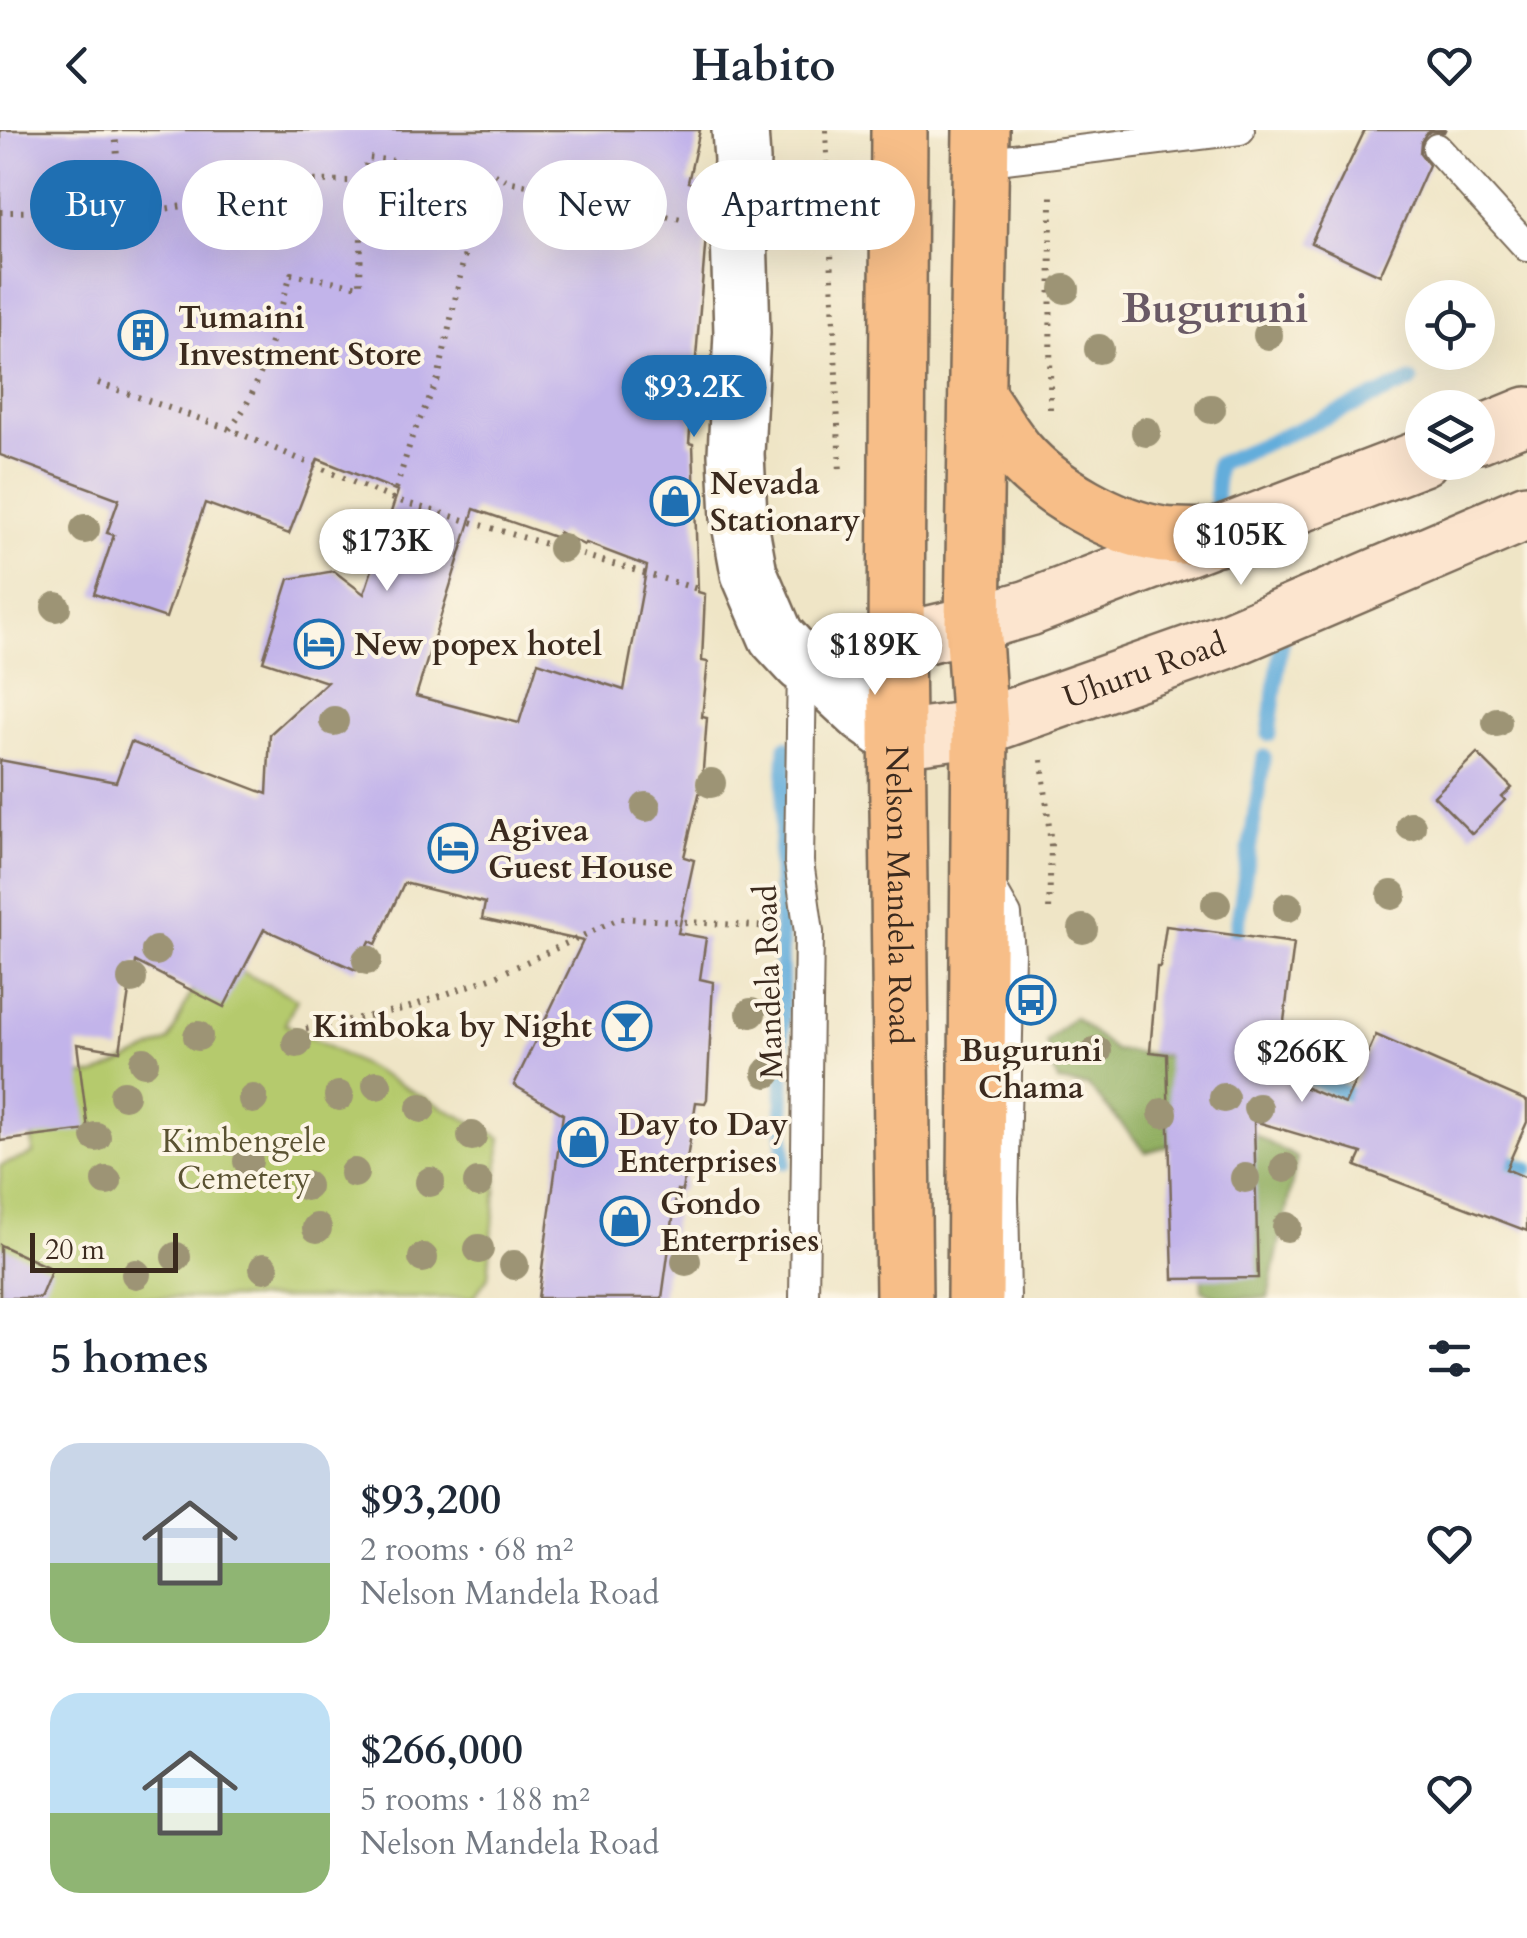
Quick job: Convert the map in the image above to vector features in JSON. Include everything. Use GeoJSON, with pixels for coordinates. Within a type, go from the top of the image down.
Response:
{"type":"FeatureCollection","features":[{"type":"Feature","properties":{"kind":"main road","name":"Nelson Mandela Road"},"geometry":{"type":"LineString","coordinates":[[899,130],[896,739],[904,1298]]}},
{"type":"Feature","properties":{"kind":"main road"},"geometry":{"type":"LineString","coordinates":[[975,1298],[980,728],[974,624],[981,146]]}},
{"type":"Feature","properties":{"kind":"main road"},"geometry":{"type":"LineString","coordinates":[[977,395],[1016,452],[1043,479],[1092,508],[1127,526],[1164,535],[1218,537]]}},
{"type":"Feature","properties":{"kind":"main road"},"geometry":{"type":"LineString","coordinates":[[1495,428],[1527,415]]}},
{"type":"Feature","properties":{"kind":"main road"},"geometry":{"type":"LineString","coordinates":[[896,642],[1029,608],[1405,465]]}},
{"type":"Feature","properties":{"kind":"main road","name":"Uhuru Road"},"geometry":{"type":"LineString","coordinates":[[896,739],[980,728],[1226,641],[1527,512]]}},
{"type":"Feature","properties":{"kind":"street"},"geometry":{"type":"LineString","coordinates":[[740,130],[742,160]]}},
{"type":"Feature","properties":{"kind":"street"},"geometry":{"type":"LineString","coordinates":[[740,250],[742,332],[736,454],[739,518],[750,574],[776,636],[896,739]]}},
{"type":"Feature","properties":{"kind":"street"},"geometry":{"type":"LineString","coordinates":[[811,669],[896,642]]}},
{"type":"Feature","properties":{"kind":"lane"},"geometry":{"type":"LineString","coordinates":[[981,146],[1240,130]]}},
{"type":"Feature","properties":{"kind":"lane"},"geometry":{"type":"LineString","coordinates":[[1437,148],[1527,247]]}},
{"type":"Feature","properties":{"kind":"lane","name":"Mandela Road"},"geometry":{"type":"LineString","coordinates":[[804,1298],[808,932],[799,862],[811,669]]}},
{"type":"Feature","properties":{"kind":"lane"},"geometry":{"type":"LineString","coordinates":[[979,865],[1007,915],[1010,952],[1004,1198],[1006,1298]]}},
{"type":"Feature","properties":{"kind":"path"},"geometry":{"type":"LineString","coordinates":[[115,130],[117,160]]}},
{"type":"Feature","properties":{"kind":"path"},"geometry":{"type":"LineString","coordinates":[[503,178],[610,206],[687,220]]}},
{"type":"Feature","properties":{"kind":"path"},"geometry":{"type":"LineString","coordinates":[[162,209],[196,204],[218,180],[343,181]]}},
{"type":"Feature","properties":{"kind":"path"},"geometry":{"type":"LineString","coordinates":[[0,212],[30,212]]}},
{"type":"Feature","properties":{"kind":"path"},"geometry":{"type":"LineString","coordinates":[[229,429],[255,385],[291,274],[360,286],[361,250]]}},
{"type":"Feature","properties":{"kind":"path"},"geometry":{"type":"LineString","coordinates":[[394,499],[412,437],[438,379],[467,250]]}},
{"type":"Feature","properties":{"kind":"path"},"geometry":{"type":"LineString","coordinates":[[98,384],[229,429],[394,499],[704,590]]}},
{"type":"Feature","properties":{"kind":"path"},"geometry":{"type":"LineString","coordinates":[[306,1029],[407,1008],[496,976],[622,918],[782,927],[808,932]]}},
{"type":"Feature","properties":{"kind":"green space","name":"Kimbengele Cemetery"},"geometry":{"type":"Polygon","coordinates":[[[208,955],[297,999],[285,1024],[501,1138],[488,1277],[473,1298],[0,1298],[0,1166],[33,1154],[29,1074],[95,1075],[169,1041],[208,955]]]}},
{"type":"Feature","properties":{"kind":"green space"},"geometry":{"type":"Polygon","coordinates":[[[1074,1017],[1114,1050],[1208,1060],[1255,1135],[1297,1158],[1268,1298],[1219,1298],[1202,1290],[1196,1138],[1146,1152],[1088,1086],[1058,1082],[1046,1042],[1074,1017]]]}},
{"type":"Feature","properties":{"kind":"building"},"geometry":{"type":"Polygon","coordinates":[[[0,130],[700,130],[693,160],[687,160],[687,250],[705,250],[689,443],[693,444],[698,592],[705,594],[702,661],[708,662],[702,717],[707,718],[702,782],[684,857],[694,860],[678,933],[706,938],[700,979],[713,982],[707,1099],[705,1103],[696,1102],[682,1191],[677,1190],[662,1298],[538,1298],[563,1114],[514,1085],[583,941],[482,919],[485,903],[404,883],[376,944],[370,941],[356,970],[264,929],[224,1007],[136,962],[120,1051],[77,1044],[88,1130],[0,1141],[0,760],[116,782],[131,742],[267,794],[270,734],[327,682],[263,661],[289,579],[334,571],[364,594],[398,491],[318,459],[289,534],[205,503],[166,618],[94,594],[114,535],[107,533],[119,499],[0,455],[0,130]],[[474,509],[416,696],[519,723],[538,662],[624,690],[647,566],[584,545],[559,532],[557,538],[474,509]]]}},
{"type":"Feature","properties":{"kind":"building"},"geometry":{"type":"Polygon","coordinates":[[[1365,130],[1445,130],[1426,134],[1421,142],[1420,153],[1429,165],[1380,275],[1311,243],[1365,130]]]}},
{"type":"Feature","properties":{"kind":"building"},"geometry":{"type":"Polygon","coordinates":[[[1477,753],[1512,788],[1472,834],[1434,796],[1477,753]]]}},
{"type":"Feature","properties":{"kind":"building"},"geometry":{"type":"Polygon","coordinates":[[[1166,926],[1294,943],[1277,1076],[1345,1104],[1376,1035],[1527,1101],[1527,1122],[1506,1169],[1527,1178],[1527,1231],[1356,1166],[1362,1153],[1254,1121],[1258,1278],[1173,1279],[1167,1054],[1150,1052],[1157,967],[1166,926]]]}},
{"type":"Feature","properties":{"kind":"building"},"geometry":{"type":"Polygon","coordinates":[[[0,1245],[52,1269],[40,1298],[0,1298],[0,1245]]]}},
{"type":"Feature","properties":{"kind":"waterway"},"geometry":{"type":"LineString","coordinates":[[1216,502],[1217,464],[1411,381]]}},
{"type":"Feature","properties":{"kind":"waterway"},"geometry":{"type":"LineString","coordinates":[[1269,734],[1282,638]]}},
{"type":"Feature","properties":{"kind":"waterway"},"geometry":{"type":"LineString","coordinates":[[784,1162],[780,860],[786,747]]}},
{"type":"Feature","properties":{"kind":"waterway"},"geometry":{"type":"LineString","coordinates":[[1235,939],[1264,757]]}},
{"type":"Feature","properties":{"kind":"waterway"},"geometry":{"type":"LineString","coordinates":[[1294,1071],[1366,1102]]}},
{"type":"Feature","properties":{"kind":"waterway"},"geometry":{"type":"LineString","coordinates":[[1494,1155],[1527,1169]]}},
{"type":"Feature","properties":{"kind":"place","name":"Tumaini Investment Store"},"geometry":{"type":"Point","coordinates":[143,335]}},
{"type":"Feature","properties":{"kind":"place","name":"Nevada Stationary"},"geometry":{"type":"Point","coordinates":[675,501]}},
{"type":"Feature","properties":{"kind":"place","name":"New popex hotel"},"geometry":{"type":"Point","coordinates":[319,644]}},
{"type":"Feature","properties":{"kind":"place","name":"Agivea Guest House"},"geometry":{"type":"Point","coordinates":[453,848]}},
{"type":"Feature","properties":{"kind":"place","name":"Buguruni Chama"},"geometry":{"type":"Point","coordinates":[1031,1000]}},
{"type":"Feature","properties":{"kind":"place","name":"Kimboka by Night"},"geometry":{"type":"Point","coordinates":[627,1026]}},
{"type":"Feature","properties":{"kind":"place","name":"Day to Day Enterprises"},"geometry":{"type":"Point","coordinates":[583,1142]}},
{"type":"Feature","properties":{"kind":"place","name":"Gondo Enterprises"},"geometry":{"type":"Point","coordinates":[625,1221]}},
{"type":"Feature","properties":{"kind":"district","name":"Buguruni"},"geometry":{"type":"Point","coordinates":[1215,307]}}]}
